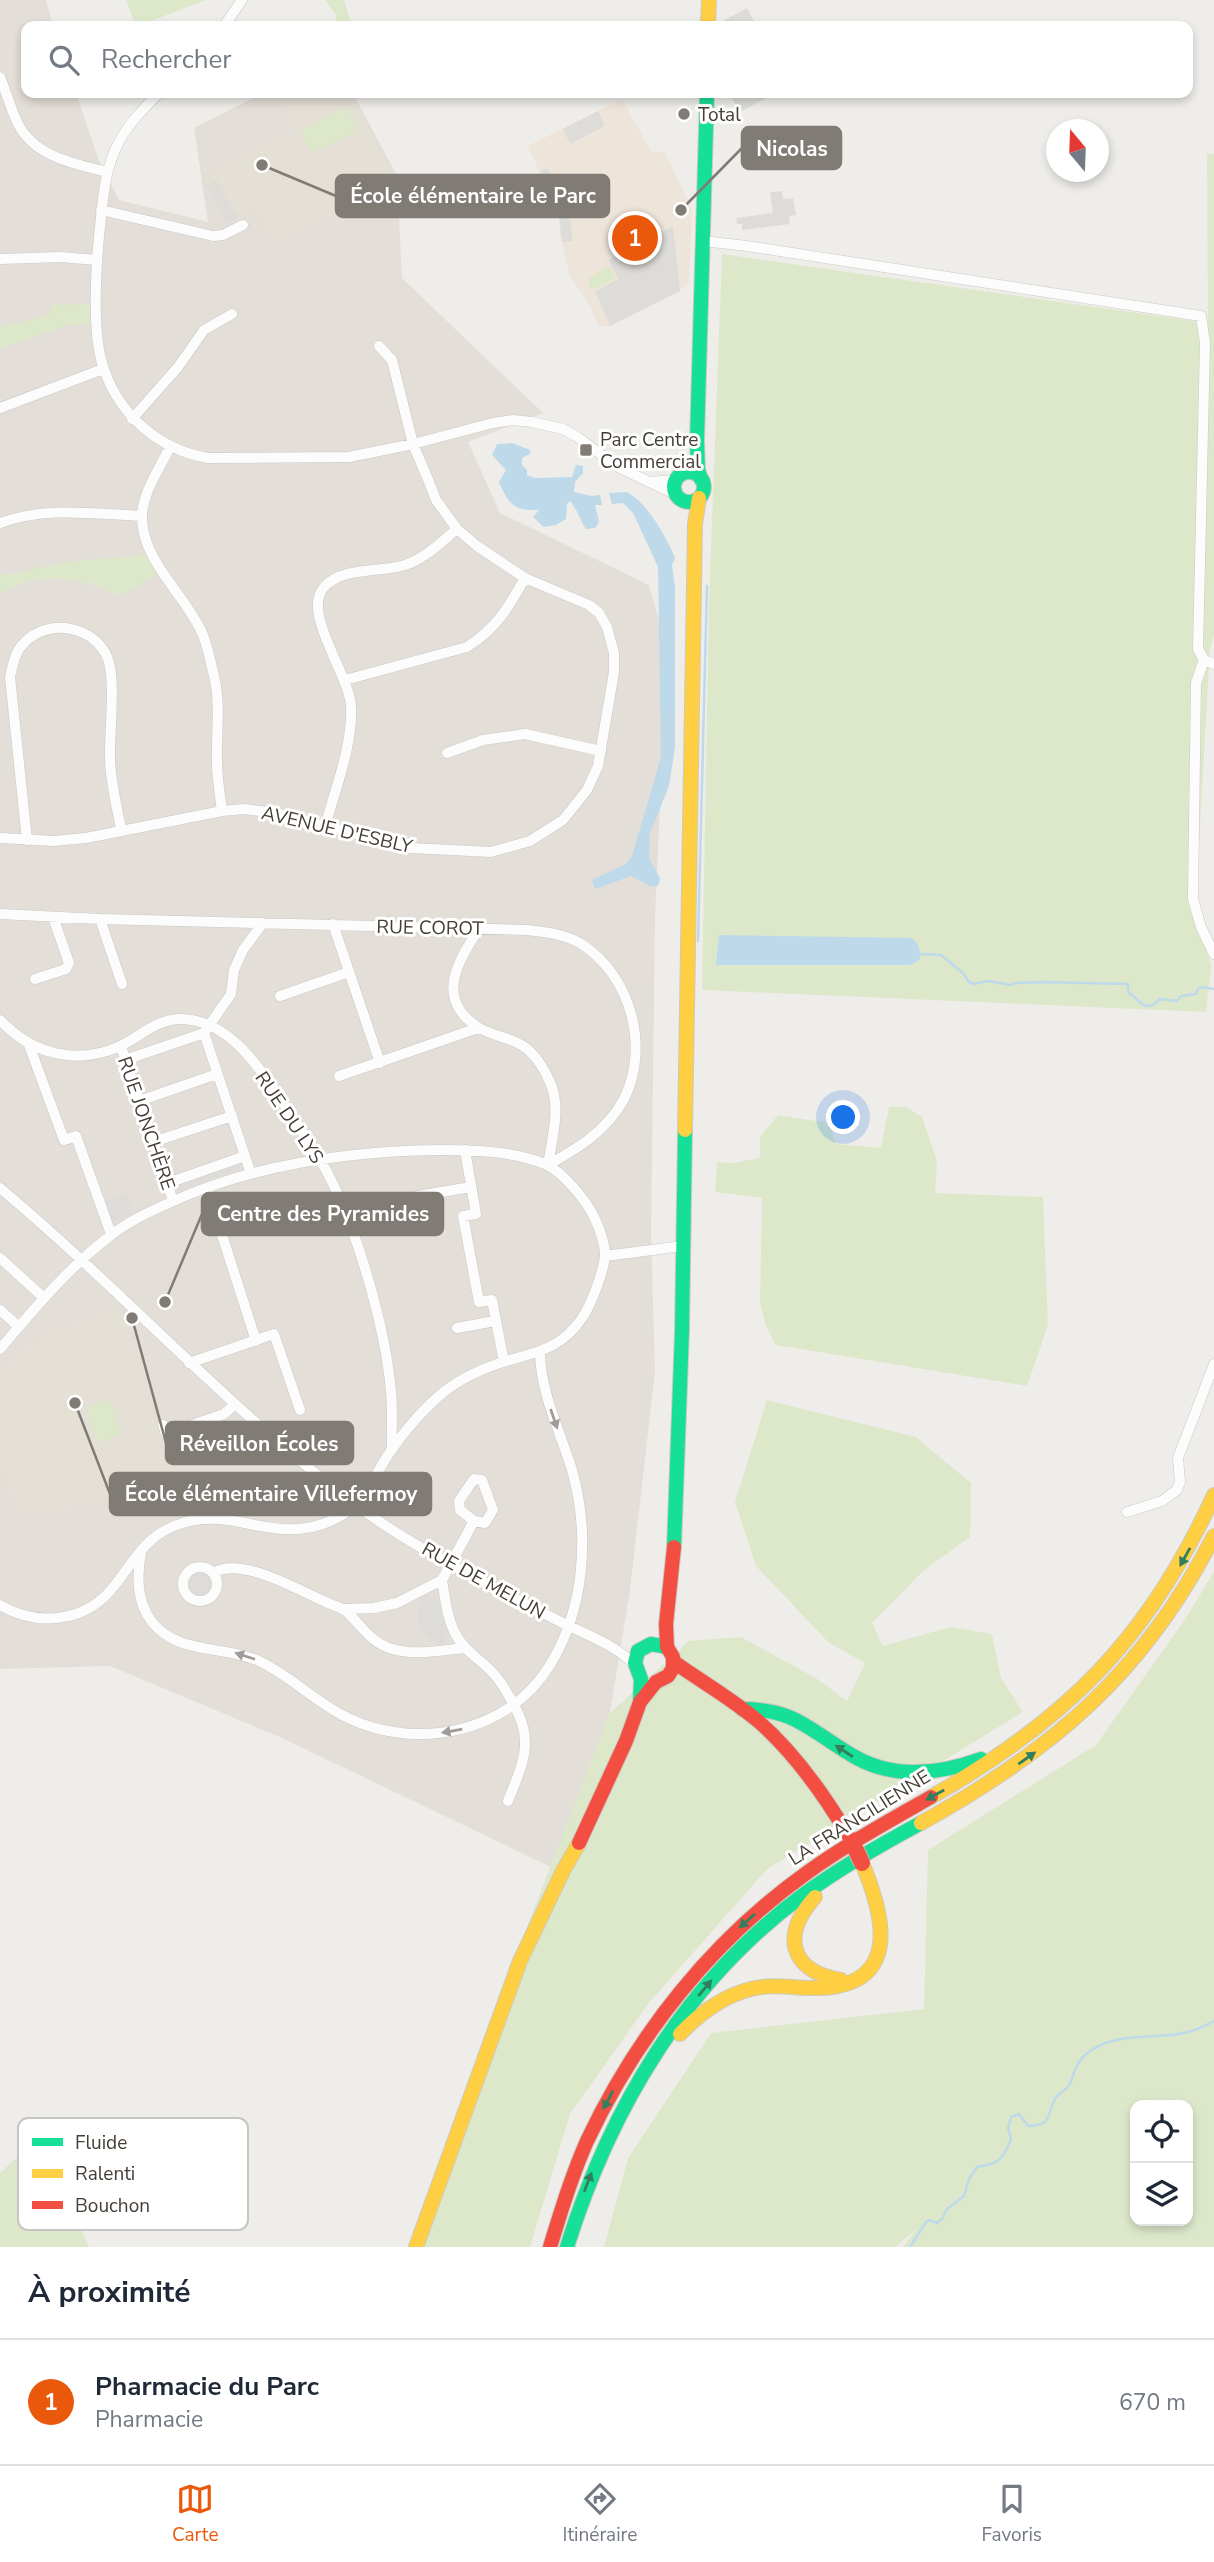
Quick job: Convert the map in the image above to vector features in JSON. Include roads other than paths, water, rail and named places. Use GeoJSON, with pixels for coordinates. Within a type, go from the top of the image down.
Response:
{"type":"FeatureCollection","features":[{"type":"Feature","properties":{"kind":"main road"},"geometry":{"type":"LineString","coordinates":[[708,21],[709,0]]}},
{"type":"Feature","properties":{"kind":"main road"},"geometry":{"type":"LineString","coordinates":[[684,489],[704,489],[698,470],[697,441],[706,98]]}},
{"type":"Feature","properties":{"kind":"main road"},"geometry":{"type":"LineString","coordinates":[[416,2247],[504,1999],[539,1919],[590,1822],[626,1741],[666,1624],[675,1536],[683,1246],[695,524],[684,489],[697,441]]}},
{"type":"Feature","properties":{"kind":"main road","name":"LA FRANCILIENNE"},"geometry":{"type":"LineString","coordinates":[[550,2247],[583,2151],[621,2074],[662,2014],[698,1969],[758,1911],[833,1854],[965,1778],[1014,1747],[1058,1712],[1096,1676],[1144,1621],[1178,1569],[1214,1495]]}},
{"type":"Feature","properties":{"kind":"main road","name":"LA FRANCILIENNE"},"geometry":{"type":"LineString","coordinates":[[567,2247],[575,2218],[605,2142],[636,2085],[686,2010],[710,1980],[798,1898],[862,1856],[996,1779],[1037,1752],[1082,1714],[1140,1653],[1158,1629],[1192,1579],[1214,1536]]}},
{"type":"Feature","properties":{"kind":"main road"},"geometry":{"type":"LineString","coordinates":[[654,1662],[694,1677],[742,1709],[800,1765],[837,1815],[870,1880],[882,1918],[883,1939],[875,1963],[858,1977],[831,1987],[779,1985],[735,1994],[705,2010],[670,2045],[656,2055]]}},
{"type":"Feature","properties":{"kind":"main road"},"geometry":{"type":"LineString","coordinates":[[742,1709],[773,1709],[787,1713],[866,1764],[900,1772],[932,1772],[963,1766],[997,1751],[1023,1733],[1033,1731]]}},
{"type":"Feature","properties":{"kind":"main road"},"geometry":{"type":"LineString","coordinates":[[858,1977],[840,1980],[816,1974],[805,1966],[798,1956],[794,1935],[798,1916],[804,1908],[862,1856]]}},
{"type":"Feature","properties":{"kind":"street"},"geometry":{"type":"LineString","coordinates":[[227,21],[242,0]]}},
{"type":"Feature","properties":{"kind":"street"},"geometry":{"type":"LineString","coordinates":[[0,77],[19,127],[45,152],[65,162],[107,172]]}},
{"type":"Feature","properties":{"kind":"street"},"geometry":{"type":"LineString","coordinates":[[154,98],[130,123],[107,172],[97,260],[98,339],[103,369],[132,419],[170,447],[192,455],[208,458],[292,459],[349,457],[493,423],[513,420],[532,422],[563,429],[620,468],[647,482],[684,489]]}},
{"type":"Feature","properties":{"kind":"street"},"geometry":{"type":"LineString","coordinates":[[101,209],[213,236],[223,235],[243,225]]}},
{"type":"Feature","properties":{"kind":"street"},"geometry":{"type":"LineString","coordinates":[[703,241],[1201,316],[1205,343],[1198,649],[1209,662],[1196,683],[1194,899],[1200,927],[1214,954]]}},
{"type":"Feature","properties":{"kind":"street"},"geometry":{"type":"LineString","coordinates":[[0,259],[60,257],[97,260]]}},
{"type":"Feature","properties":{"kind":"street"},"geometry":{"type":"LineString","coordinates":[[132,419],[178,367],[204,330],[232,314]]}},
{"type":"Feature","properties":{"kind":"street","name":"AVENUE D'ESBLY"},"geometry":{"type":"LineString","coordinates":[[0,838],[54,841],[86,838],[222,811],[244,810],[276,813],[411,848],[491,852],[530,841],[563,820],[587,790],[598,766],[614,672],[614,653],[607,626],[590,605],[525,578],[457,529],[436,500],[413,444],[392,360],[379,346]]}},
{"type":"Feature","properties":{"kind":"street"},"geometry":{"type":"LineString","coordinates":[[0,408],[103,369]]}},
{"type":"Feature","properties":{"kind":"street"},"geometry":{"type":"LineString","coordinates":[[170,447],[149,488],[142,516],[147,541],[156,560],[187,605],[203,635],[212,669],[218,716],[217,764],[222,811]]}},
{"type":"Feature","properties":{"kind":"street"},"geometry":{"type":"LineString","coordinates":[[647,482],[684,489]]}},
{"type":"Feature","properties":{"kind":"street"},"geometry":{"type":"LineString","coordinates":[[0,523],[52,511],[142,516]]}},
{"type":"Feature","properties":{"kind":"street"},"geometry":{"type":"LineString","coordinates":[[325,827],[350,732],[351,706],[345,680],[318,619],[317,603],[322,589],[332,580],[346,574],[404,565],[424,557],[457,529]]}},
{"type":"Feature","properties":{"kind":"street"},"geometry":{"type":"LineString","coordinates":[[345,680],[467,647],[484,636],[502,618],[525,578]]}},
{"type":"Feature","properties":{"kind":"street"},"geometry":{"type":"LineString","coordinates":[[27,840],[10,677],[15,657],[24,643],[38,632],[54,628],[87,633],[100,645],[108,660],[111,675],[110,762],[121,829]]}},
{"type":"Feature","properties":{"kind":"street"},"geometry":{"type":"LineString","coordinates":[[447,753],[483,740],[524,734],[601,751]]}},
{"type":"Feature","properties":{"kind":"street","name":"RUE COROT"},"geometry":{"type":"LineString","coordinates":[[0,914],[526,930],[557,934],[581,944],[613,974],[627,1001],[636,1046],[633,1077],[623,1100],[592,1139],[548,1165]]}},
{"type":"Feature","properties":{"kind":"street"},"geometry":{"type":"LineString","coordinates":[[35,979],[66,969],[69,963],[53,917]]}},
{"type":"Feature","properties":{"kind":"street"},"geometry":{"type":"LineString","coordinates":[[100,919],[122,984]]}},
{"type":"Feature","properties":{"kind":"street"},"geometry":{"type":"LineString","coordinates":[[125,1059],[206,1029],[232,994],[234,970],[243,950],[263,923]]}},
{"type":"Feature","properties":{"kind":"street"},"geometry":{"type":"LineString","coordinates":[[333,924],[380,1063]]}},
{"type":"Feature","properties":{"kind":"street"},"geometry":{"type":"LineString","coordinates":[[479,929],[453,977],[455,1001],[464,1016],[478,1028],[523,1045],[538,1060],[551,1082],[556,1106],[548,1165]]}},
{"type":"Feature","properties":{"kind":"street"},"geometry":{"type":"LineString","coordinates":[[280,996],[349,972]]}},
{"type":"Feature","properties":{"kind":"street","name":"RUE DU LYS"},"geometry":{"type":"LineString","coordinates":[[0,1020],[29,1045],[71,1057],[97,1054],[121,1046],[166,1021],[184,1019],[206,1029],[224,1033],[239,1045],[263,1073],[319,1158],[355,1241],[382,1333],[391,1391],[391,1449]]}},
{"type":"Feature","properties":{"kind":"street"},"geometry":{"type":"LineString","coordinates":[[339,1076],[478,1028]]}},
{"type":"Feature","properties":{"kind":"street"},"geometry":{"type":"LineString","coordinates":[[206,1029],[251,1174]]}},
{"type":"Feature","properties":{"kind":"street"},"geometry":{"type":"LineString","coordinates":[[29,1045],[64,1140],[76,1136],[111,1234]]}},
{"type":"Feature","properties":{"kind":"street","name":"RUE JONCHÈRE"},"geometry":{"type":"LineString","coordinates":[[121,1046],[173,1201]]}},
{"type":"Feature","properties":{"kind":"street"},"geometry":{"type":"LineString","coordinates":[[139,1101],[218,1074]]}},
{"type":"Feature","properties":{"kind":"street"},"geometry":{"type":"LineString","coordinates":[[153,1142],[232,1116]]}},
{"type":"Feature","properties":{"kind":"street"},"geometry":{"type":"LineString","coordinates":[[0,1349],[44,1298],[111,1234],[173,1201],[207,1188],[251,1174],[319,1158],[404,1150],[465,1150],[516,1156],[548,1165],[585,1200],[603,1239],[605,1256],[592,1298],[582,1319],[562,1340],[540,1353],[504,1362],[473,1374],[445,1391],[391,1449],[358,1506],[333,1520],[310,1528],[285,1531],[203,1518],[182,1522],[162,1531],[141,1549],[110,1590],[86,1609],[66,1617],[46,1619],[12,1612],[0,1605]]}},
{"type":"Feature","properties":{"kind":"street"},"geometry":{"type":"LineString","coordinates":[[465,1150],[476,1214],[463,1216],[479,1302],[492,1300],[504,1362]]}},
{"type":"Feature","properties":{"kind":"street"},"geometry":{"type":"LineString","coordinates":[[168,1183],[245,1156]]}},
{"type":"Feature","properties":{"kind":"street"},"geometry":{"type":"LineString","coordinates":[[412,1198],[471,1187]]}},
{"type":"Feature","properties":{"kind":"street","name":"RUE DE MELUN"},"geometry":{"type":"LineString","coordinates":[[0,1188],[82,1260],[234,1405],[358,1506],[450,1564],[569,1626],[654,1662]]}},
{"type":"Feature","properties":{"kind":"street"},"geometry":{"type":"LineString","coordinates":[[207,1188],[256,1341]]}},
{"type":"Feature","properties":{"kind":"street"},"geometry":{"type":"LineString","coordinates":[[605,1256],[683,1246]]}},
{"type":"Feature","properties":{"kind":"street"},"geometry":{"type":"LineString","coordinates":[[0,1258],[44,1298]]}},
{"type":"Feature","properties":{"kind":"street"},"geometry":{"type":"LineString","coordinates":[[0,1310],[19,1327]]}},
{"type":"Feature","properties":{"kind":"street"},"geometry":{"type":"LineString","coordinates":[[457,1328],[495,1321]]}},
{"type":"Feature","properties":{"kind":"street"},"geometry":{"type":"LineString","coordinates":[[189,1363],[274,1334],[300,1410]]}},
{"type":"Feature","properties":{"kind":"street"},"geometry":{"type":"LineString","coordinates":[[141,1549],[137,1575],[143,1608],[152,1623],[169,1639],[184,1645],[234,1652],[257,1660],[277,1670],[349,1719],[377,1730],[405,1734],[438,1734],[485,1722],[514,1704],[549,1668],[569,1626],[580,1576],[583,1544],[580,1506],[572,1472],[541,1378],[540,1353]]}},
{"type":"Feature","properties":{"kind":"street"},"geometry":{"type":"LineString","coordinates":[[1128,1512],[1162,1502],[1177,1490],[1180,1482],[1178,1458],[1214,1364]]}},
{"type":"Feature","properties":{"kind":"street"},"geometry":{"type":"LineString","coordinates":[[163,1425],[166,1434],[224,1414],[234,1405]]}},
{"type":"Feature","properties":{"kind":"street"},"geometry":{"type":"LineString","coordinates":[[474,1479],[482,1480],[493,1510],[485,1523],[474,1521],[460,1510],[459,1501],[474,1479]]}},
{"type":"Feature","properties":{"kind":"street"},"geometry":{"type":"LineString","coordinates":[[213,1573],[226,1568],[247,1570],[288,1583],[346,1609],[374,1608],[397,1603],[442,1580],[474,1521]]}},
{"type":"Feature","properties":{"kind":"street"},"geometry":{"type":"LineString","coordinates":[[442,1580],[455,1634],[503,1684],[523,1718],[524,1756],[508,1801]]}},
{"type":"Feature","properties":{"kind":"street"},"geometry":{"type":"LineString","coordinates":[[346,1609],[363,1631],[389,1648],[417,1653],[466,1648]]}},
{"type":"Feature","properties":{"kind":"street","name":"RUE DE MELUN"},"geometry":{"type":"LineString","coordinates":[[614,1647],[654,1662]]}},
{"type":"Feature","properties":{"kind":"water"},"geometry":{"type":"Polygon","coordinates":[[[512,443],[530,450],[530,454],[522,458],[522,465],[527,470],[527,475],[535,478],[572,477],[576,465],[583,466],[583,473],[575,482],[574,492],[600,495],[602,505],[595,505],[599,522],[595,528],[586,529],[570,501],[567,504],[566,519],[556,525],[544,527],[533,517],[539,510],[518,508],[509,501],[499,482],[506,470],[492,455],[497,444],[512,443]]]}},
{"type":"Feature","properties":{"kind":"water"},"geometry":{"type":"Polygon","coordinates":[[[626,492],[641,502],[648,511],[675,558],[672,565],[675,587],[675,747],[669,786],[650,833],[649,858],[660,878],[658,886],[650,886],[631,876],[595,889],[592,880],[626,864],[632,856],[661,757],[658,567],[633,513],[623,503],[612,504],[609,493],[626,492]]]}},
{"type":"Feature","properties":{"kind":"water"},"geometry":{"type":"Polygon","coordinates":[[[719,935],[912,938],[919,947],[920,959],[911,965],[716,965],[719,935]]]}},
{"type":"Feature","properties":{"kind":"waterway"},"geometry":{"type":"LineString","coordinates":[[698,941],[707,586]]}},
{"type":"Feature","properties":{"kind":"waterway"},"geometry":{"type":"LineString","coordinates":[[920,954],[941,955],[974,984],[988,981],[1011,985],[1041,982],[1128,984],[1128,992],[1145,1006],[1153,1005],[1160,999],[1177,1001],[1181,996],[1196,994],[1202,987],[1214,989]]}},
{"type":"Feature","properties":{"kind":"waterway"},"geometry":{"type":"LineString","coordinates":[[910,2247],[926,2222],[929,2220],[937,2223],[947,2209],[964,2196],[969,2179],[977,2167],[995,2162],[1002,2156],[1011,2139],[1008,2128],[1011,2117],[1019,2114],[1028,2126],[1045,2122],[1055,2099],[1069,2086],[1077,2065],[1085,2055],[1106,2043],[1184,2033],[1214,2021]]}},
{"type":"Feature","properties":{"kind":"place","name":"Total"},"geometry":{"type":"Point","coordinates":[684,114]}},
{"type":"Feature","properties":{"kind":"place","name":"École élémentaire le Parc"},"geometry":{"type":"Point","coordinates":[262,165]}},
{"type":"Feature","properties":{"kind":"place","name":"Nicolas"},"geometry":{"type":"Point","coordinates":[681,210]}},
{"type":"Feature","properties":{"kind":"place","name":"Pharmacie du Parc"},"geometry":{"type":"Point","coordinates":[635,238]}},
{"type":"Feature","properties":{"kind":"place","name":"Parc Centre Commercial"},"geometry":{"type":"Point","coordinates":[586,450]}},
{"type":"Feature","properties":{"kind":"place","name":"Centre des Pyramides"},"geometry":{"type":"Point","coordinates":[165,1302]}},
{"type":"Feature","properties":{"kind":"place","name":"Réveillon Écoles"},"geometry":{"type":"Point","coordinates":[132,1318]}},
{"type":"Feature","properties":{"kind":"place","name":"École élémentaire Villefermoy"},"geometry":{"type":"Point","coordinates":[75,1403]}}]}
